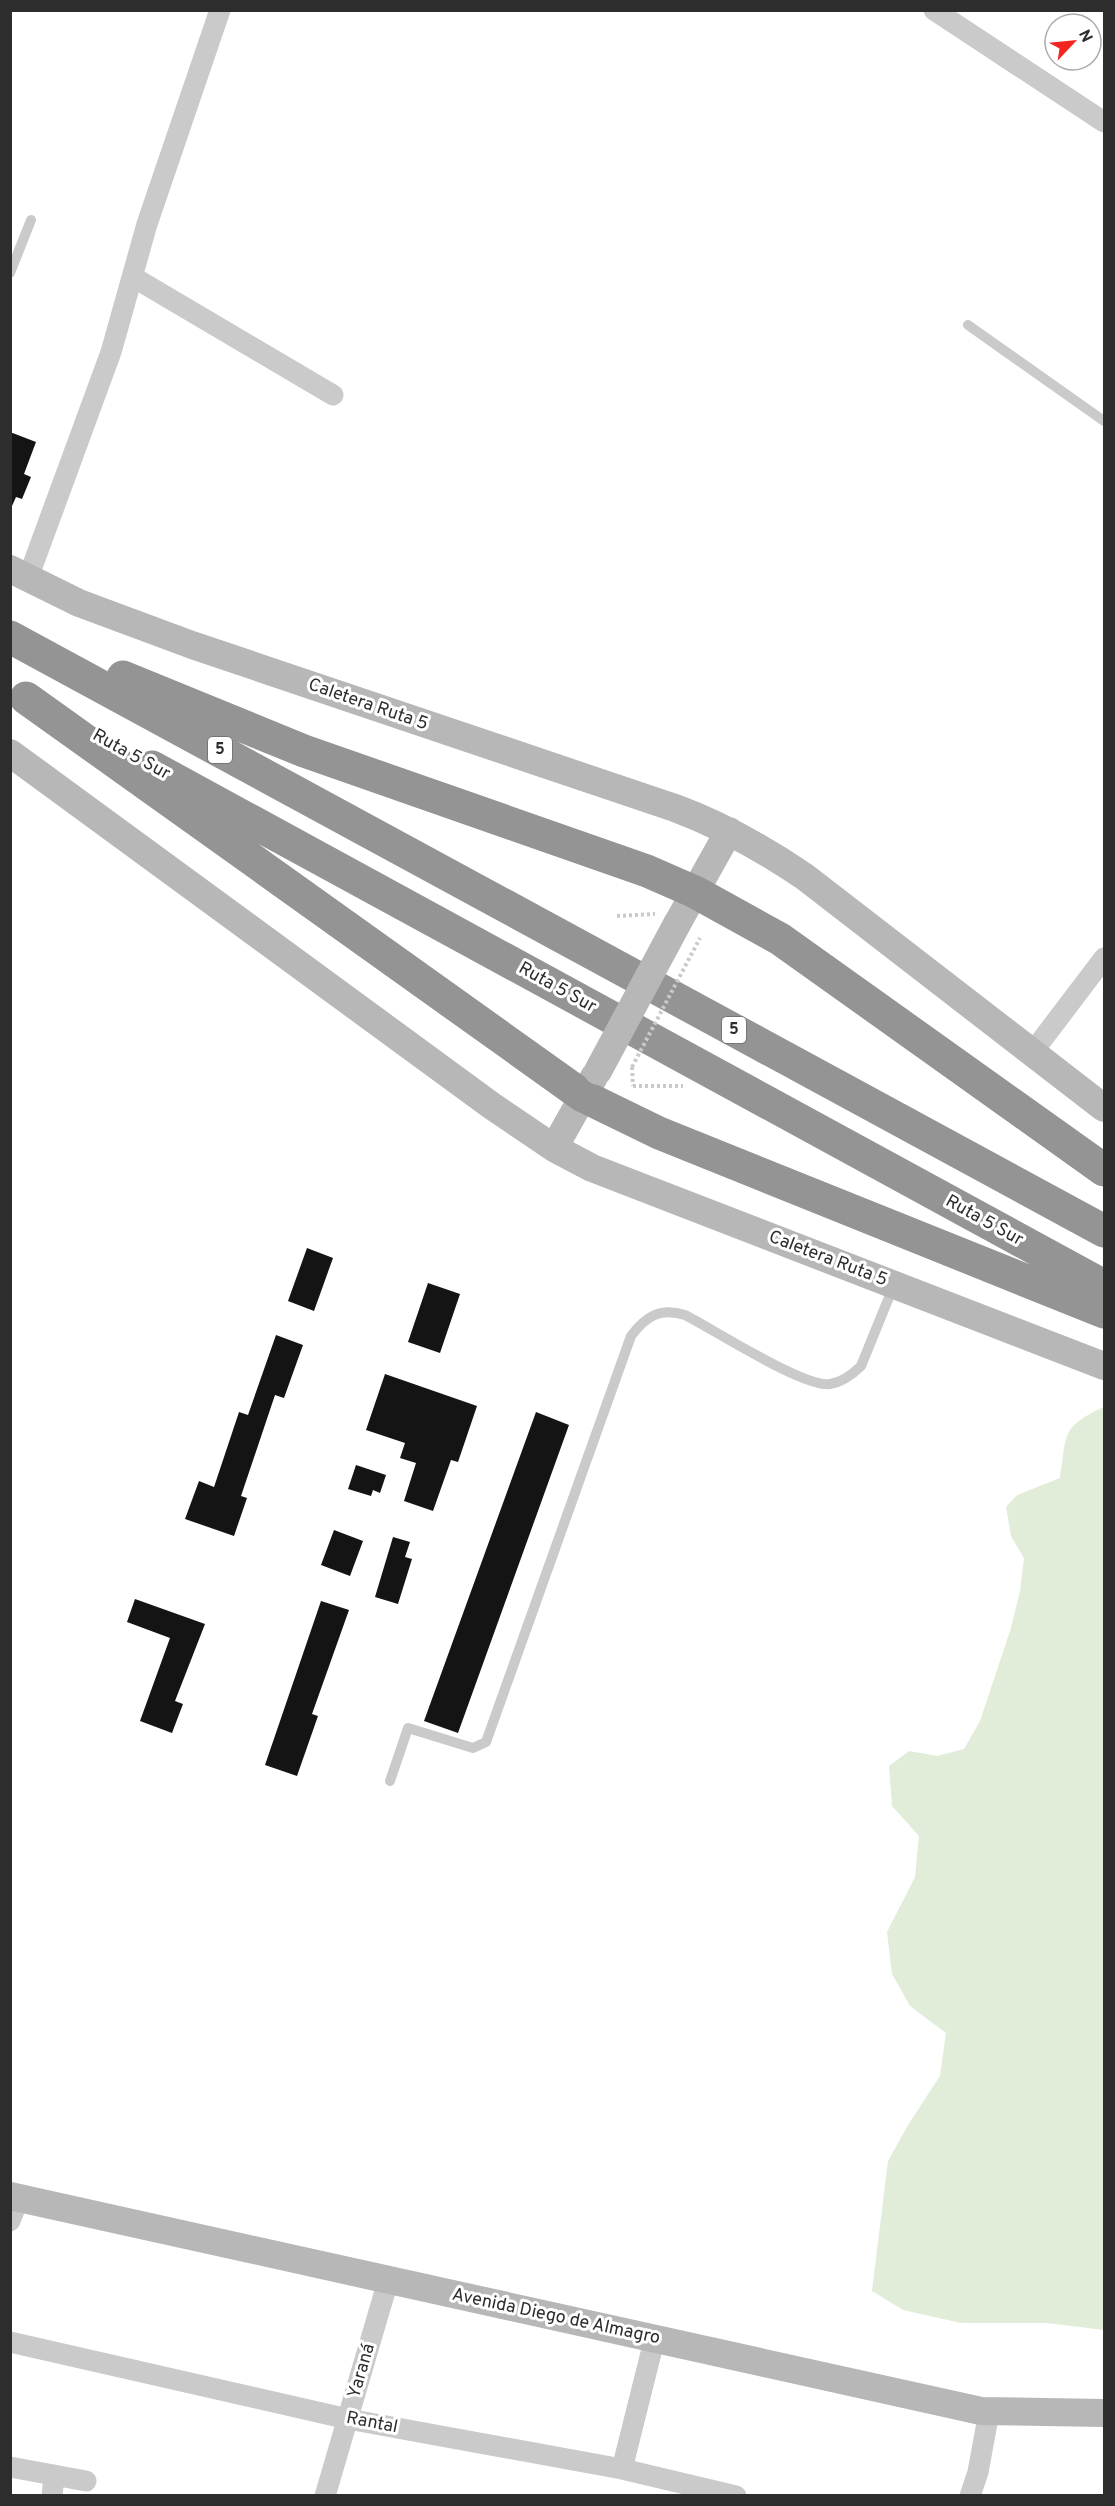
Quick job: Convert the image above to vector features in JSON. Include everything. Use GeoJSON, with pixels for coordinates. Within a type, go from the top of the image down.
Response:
{"type":"FeatureCollection","features":[{"type":"Feature","properties":{"kind":"highway"},"geometry":{"type":"LineString","coordinates":[[10,631],[304,751],[647,871],[695,892],[780,939],[1104,1170]]}},
{"type":"Feature","properties":{"kind":"highway","name":"5"},"geometry":{"type":"LineString","coordinates":[[10,637],[1104,1231]]}},
{"type":"Feature","properties":{"kind":"highway"},"geometry":{"type":"LineString","coordinates":[[18,694],[590,1084],[658,1133],[1104,1312]]}},
{"type":"Feature","properties":{"kind":"highway","name":"Ruta 5 Sur"},"geometry":{"type":"LineString","coordinates":[[18,694],[1104,1286]]}},
{"type":"Feature","properties":{"kind":"street"},"geometry":{"type":"LineString","coordinates":[[19,574],[111,352],[134,278],[147,224],[220,10]]}},
{"type":"Feature","properties":{"kind":"street"},"geometry":{"type":"LineString","coordinates":[[934,10],[965,19],[1104,122]]}},
{"type":"Feature","properties":{"kind":"street"},"geometry":{"type":"LineString","coordinates":[[134,278],[333,395]]}},
{"type":"Feature","properties":{"kind":"street","name":"Caletera Ruta 5"},"geometry":{"type":"LineString","coordinates":[[19,574],[79,603],[192,645],[675,808],[729,831],[775,856],[805,878],[1104,1108]]}},
{"type":"Feature","properties":{"kind":"street","name":"Caletera Ruta 5"},"geometry":{"type":"LineString","coordinates":[[10,753],[492,1106],[554,1148],[602,1172],[1104,1366]]}},
{"type":"Feature","properties":{"kind":"street"},"geometry":{"type":"LineString","coordinates":[[554,1148],[729,831]]}},
{"type":"Feature","properties":{"kind":"street"},"geometry":{"type":"LineString","coordinates":[[1032,1053],[1104,958]]}},
{"type":"Feature","properties":{"kind":"street","name":"Avenida Diego de Almagro"},"geometry":{"type":"LineString","coordinates":[[13,2205],[655,2337],[989,2412],[1104,2413]]}},
{"type":"Feature","properties":{"kind":"street","name":"Yaraná"},"geometry":{"type":"LineString","coordinates":[[324,2496],[388,2281]]}},
{"type":"Feature","properties":{"kind":"street"},"geometry":{"type":"LineString","coordinates":[[622,2469],[655,2337]]}},
{"type":"Feature","properties":{"kind":"street","name":"Rantal"},"geometry":{"type":"LineString","coordinates":[[10,2342],[348,2419],[622,2469],[713,2493],[736,2496]]}},
{"type":"Feature","properties":{"kind":"street"},"geometry":{"type":"LineString","coordinates":[[970,2496],[978,2472],[989,2412]]}},
{"type":"Feature","properties":{"kind":"street"},"geometry":{"type":"LineString","coordinates":[[10,2467],[53,2485],[86,2481]]}},
{"type":"Feature","properties":{"kind":"lane"},"geometry":{"type":"LineString","coordinates":[[10,273],[31,220]]}},
{"type":"Feature","properties":{"kind":"lane"},"geometry":{"type":"LineString","coordinates":[[968,325],[1104,421]]}},
{"type":"Feature","properties":{"kind":"lane"},"geometry":{"type":"LineString","coordinates":[[390,1781],[408,1728],[473,1748],[486,1742],[631,1336],[637,1328],[658,1314],[672,1311],[686,1315],[804,1380],[830,1384],[853,1374],[861,1366],[894,1284]]}},
{"type":"Feature","properties":{"kind":"path"},"geometry":{"type":"LineString","coordinates":[[617,916],[678,926],[632,1067]]}},
{"type":"Feature","properties":{"kind":"path"},"geometry":{"type":"LineString","coordinates":[[633,1086],[647,1086]]}},
{"type":"Feature","properties":{"kind":"green space"},"geometry":{"type":"Polygon","coordinates":[[[1104,1407],[1104,2330],[1047,2323],[961,2323],[903,2310],[872,2291],[888,2161],[940,2076],[946,2033],[910,2006],[892,1974],[887,1932],[915,1877],[919,1836],[892,1806],[889,1766],[909,1751],[937,1756],[964,1749],[980,1721],[1011,1628],[1020,1591],[1024,1558],[1011,1536],[1006,1507],[1017,1495],[1060,1478],[1068,1434],[1080,1420],[1104,1407]]]}},
{"type":"Feature","properties":{"kind":"building"},"geometry":{"type":"Polygon","coordinates":[[[10,432],[36,442],[24,474],[31,477],[22,499],[16,497],[12,506],[10,432]]]}},
{"type":"Feature","properties":{"kind":"building"},"geometry":{"type":"Polygon","coordinates":[[[307,1248],[333,1258],[314,1311],[288,1301],[307,1248]]]}},
{"type":"Feature","properties":{"kind":"building"},"geometry":{"type":"Polygon","coordinates":[[[428,1283],[460,1294],[440,1353],[408,1342],[428,1283]]]}},
{"type":"Feature","properties":{"kind":"building"},"geometry":{"type":"Polygon","coordinates":[[[276,1335],[303,1345],[284,1398],[275,1395],[241,1496],[247,1498],[234,1536],[185,1519],[199,1481],[214,1487],[239,1412],[248,1415],[276,1335]]]}},
{"type":"Feature","properties":{"kind":"building"},"geometry":{"type":"Polygon","coordinates":[[[385,1374],[477,1406],[458,1462],[451,1460],[433,1511],[404,1501],[416,1463],[400,1458],[405,1443],[366,1430],[385,1374]]]}},
{"type":"Feature","properties":{"kind":"building"},"geometry":{"type":"Polygon","coordinates":[[[536,1412],[569,1425],[458,1733],[424,1721],[536,1412]]]}},
{"type":"Feature","properties":{"kind":"building"},"geometry":{"type":"Polygon","coordinates":[[[356,1465],[386,1475],[380,1493],[373,1490],[371,1496],[348,1489],[356,1465]]]}},
{"type":"Feature","properties":{"kind":"building"},"geometry":{"type":"Polygon","coordinates":[[[334,1530],[363,1541],[350,1576],[321,1565],[334,1530]]]}},
{"type":"Feature","properties":{"kind":"building"},"geometry":{"type":"Polygon","coordinates":[[[393,1537],[410,1542],[405,1557],[412,1559],[398,1604],[375,1597],[393,1537]]]}},
{"type":"Feature","properties":{"kind":"building"},"geometry":{"type":"Polygon","coordinates":[[[135,1599],[205,1624],[175,1701],[183,1704],[172,1733],[140,1721],[170,1638],[127,1622],[135,1599]]]}},
{"type":"Feature","properties":{"kind":"building"},"geometry":{"type":"Polygon","coordinates":[[[321,1601],[349,1610],[312,1714],[318,1716],[297,1776],[265,1765],[321,1601]]]}}]}
